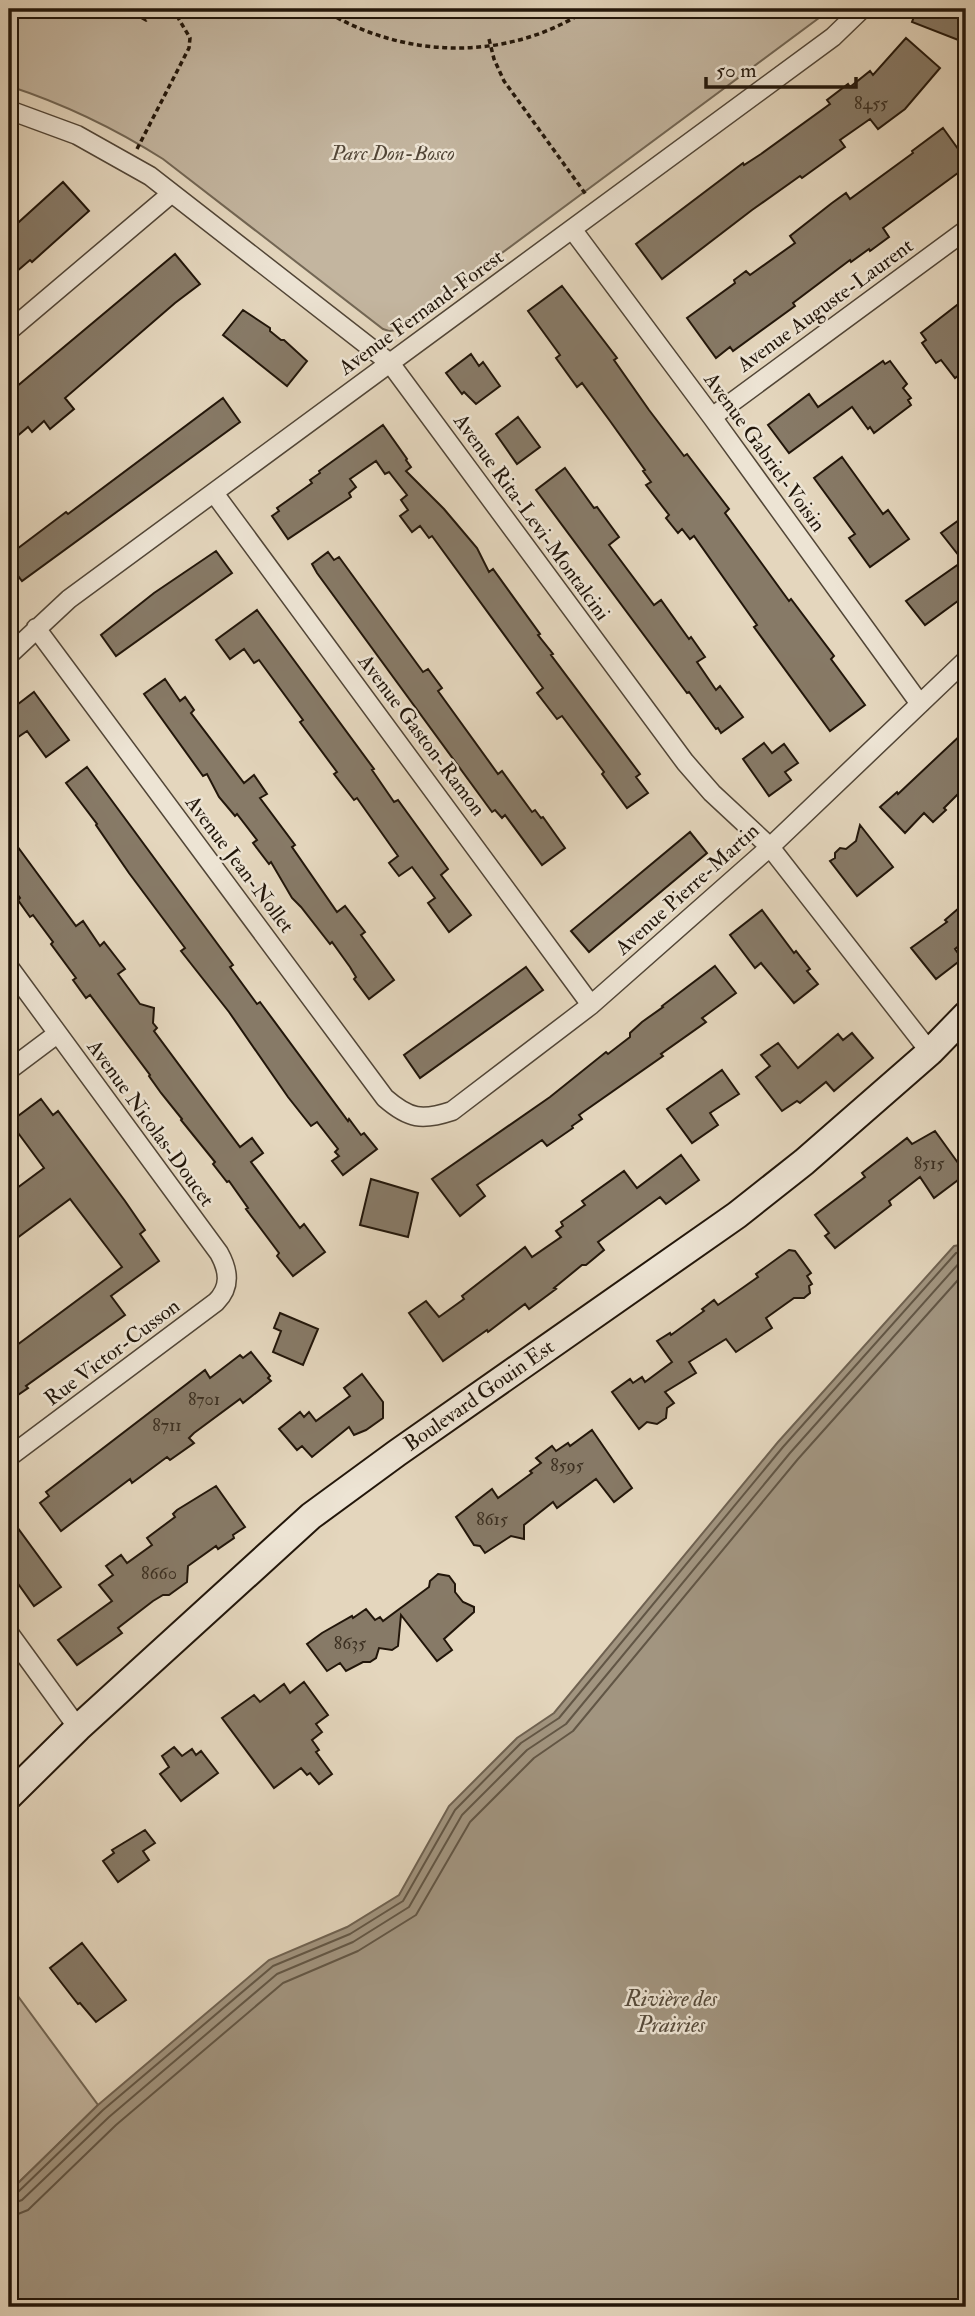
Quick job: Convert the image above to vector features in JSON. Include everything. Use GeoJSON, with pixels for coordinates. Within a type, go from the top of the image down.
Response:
{"type":"FeatureCollection","features":[{"type":"Feature","properties":{"kind":"street","name":"Avenue Fernand-Forest"},"geometry":{"type":"LineString","coordinates":[[9,655],[69,599],[833,37],[862,9]]}},
{"type":"Feature","properties":{"kind":"street","name":"Avenue Rita-Levi-Montalcini"},"geometry":{"type":"LineString","coordinates":[[9,110],[77,135],[129,163],[172,193],[390,363],[685,762],[712,793],[770,847],[930,1052]]}},
{"type":"Feature","properties":{"kind":"street"},"geometry":{"type":"LineString","coordinates":[[9,331],[172,193]]}},
{"type":"Feature","properties":{"kind":"street","name":"Avenue Gabriel-Voisin"},"geometry":{"type":"LineString","coordinates":[[572,229],[920,704]]}},
{"type":"Feature","properties":{"kind":"street","name":"Avenue Auguste-Laurent"},"geometry":{"type":"LineString","coordinates":[[712,417],[966,230]]}},
{"type":"Feature","properties":{"kind":"street","name":"Avenue Gaston-Ramon"},"geometry":{"type":"LineString","coordinates":[[214,493],[591,1005]]}},
{"type":"Feature","properties":{"kind":"street","name":"Avenue Jean-Nollet"},"geometry":{"type":"LineString","coordinates":[[36,628],[385,1098],[398,1110],[415,1118]]}},
{"type":"Feature","properties":{"kind":"street","name":"Avenue Pierre-Martin"},"geometry":{"type":"LineString","coordinates":[[415,1118],[434,1117],[452,1111],[591,1005],[770,847],[966,660]]}},
{"type":"Feature","properties":{"kind":"street","name":"Avenue Nicolas-Doucet"},"geometry":{"type":"LineString","coordinates":[[9,967],[224,1262],[227,1287],[208,1309]]}},
{"type":"Feature","properties":{"kind":"street","name":"Boulevard Gouin Est"},"geometry":{"type":"LineString","coordinates":[[9,1796],[78,1728],[311,1516],[737,1215],[930,1052],[966,1015]]}},
{"type":"Feature","properties":{"kind":"street"},"geometry":{"type":"LineString","coordinates":[[9,1070],[58,1034]]}},
{"type":"Feature","properties":{"kind":"street","name":"Rue Victor-Cusson"},"geometry":{"type":"LineString","coordinates":[[9,1457],[208,1309]]}},
{"type":"Feature","properties":{"kind":"street"},"geometry":{"type":"LineString","coordinates":[[9,1633],[78,1728]]}},
{"type":"Feature","properties":{"kind":"path"},"geometry":{"type":"LineString","coordinates":[[127,9],[146,20],[153,9]]}},
{"type":"Feature","properties":{"kind":"path"},"geometry":{"type":"LineString","coordinates":[[129,163],[189,48],[190,38],[173,9]]}},
{"type":"Feature","properties":{"kind":"path"},"geometry":{"type":"LineString","coordinates":[[322,9],[358,29],[385,38],[409,44],[463,49],[490,46],[533,35],[560,25],[588,9]]}},
{"type":"Feature","properties":{"kind":"path"},"geometry":{"type":"LineString","coordinates":[[489,39],[504,82],[597,210]]}},
{"type":"Feature","properties":{"kind":"green space","name":"Parc Don-Bosco"},"geometry":{"type":"Polygon","coordinates":[[[9,9],[831,9],[398,330],[389,331],[163,159],[88,118],[9,86],[9,9]]]}},
{"type":"Feature","properties":{"kind":"green space"},"geometry":{"type":"Polygon","coordinates":[[[9,1984],[98,2105],[9,2192],[9,1984]]]}},
{"type":"Feature","properties":{"kind":"water","name":"Rivière des Prairies"},"geometry":{"type":"Polygon","coordinates":[[[966,1244],[966,2307],[9,2307],[9,2192],[98,2105],[269,1960],[347,1927],[399,1895],[449,1806],[517,1738],[554,1713],[778,1442],[954,1246],[966,1244]]]}},
{"type":"Feature","properties":{"kind":"building"},"geometry":{"type":"Polygon","coordinates":[[[917,9],[966,9],[966,43],[912,22],[917,9]]]}},
{"type":"Feature","properties":{"kind":"building"},"geometry":{"type":"Polygon","coordinates":[[[906,38],[940,68],[905,109],[878,129],[870,119],[840,140],[845,147],[752,210],[662,279],[636,244],[743,163],[744,165],[761,154],[830,104],[827,100],[848,84],[850,87],[870,71],[873,75],[906,38]]]}},
{"type":"Feature","properties":{"kind":"building"},"geometry":{"type":"Polygon","coordinates":[[[943,128],[966,160],[966,167],[883,228],[889,237],[870,251],[869,249],[851,262],[850,260],[793,303],[795,306],[733,351],[730,347],[716,358],[687,318],[735,283],[734,280],[746,271],[750,275],[795,243],[790,236],[832,203],[846,193],[850,199],[943,128]]]}},
{"type":"Feature","properties":{"kind":"building"},"geometry":{"type":"Polygon","coordinates":[[[63,182],[89,211],[32,262],[30,260],[9,278],[9,231],[63,182]]]}},
{"type":"Feature","properties":{"kind":"building"},"geometry":{"type":"Polygon","coordinates":[[[175,254],[200,284],[65,398],[74,409],[50,429],[44,421],[32,432],[28,427],[9,443],[9,393],[175,254]]]}},
{"type":"Feature","properties":{"kind":"building"},"geometry":{"type":"Polygon","coordinates":[[[562,286],[617,358],[614,360],[649,410],[729,509],[725,513],[789,601],[791,599],[834,656],[831,659],[865,705],[830,731],[754,627],[757,625],[694,536],[690,539],[682,529],[678,533],[666,518],[669,515],[646,485],[651,482],[643,471],[645,470],[610,421],[582,383],[577,387],[556,358],[560,355],[528,311],[562,286]]]}},
{"type":"Feature","properties":{"kind":"building"},"geometry":{"type":"Polygon","coordinates":[[[966,298],[966,370],[955,378],[941,360],[936,363],[922,343],[926,340],[921,333],[966,298]]]}},
{"type":"Feature","properties":{"kind":"building"},"geometry":{"type":"Polygon","coordinates":[[[243,310],[270,328],[270,331],[307,361],[287,386],[223,335],[243,310]]]}},
{"type":"Feature","properties":{"kind":"building"},"geometry":{"type":"Polygon","coordinates":[[[471,354],[479,366],[483,362],[500,386],[476,404],[464,392],[462,394],[446,373],[471,354]]]}},
{"type":"Feature","properties":{"kind":"building"},"geometry":{"type":"Polygon","coordinates":[[[883,361],[885,364],[890,361],[907,384],[903,388],[911,398],[908,400],[911,405],[874,433],[852,407],[789,453],[768,425],[809,394],[818,407],[883,361]]]}},
{"type":"Feature","properties":{"kind":"building"},"geometry":{"type":"Polygon","coordinates":[[[223,398],[240,422],[22,581],[9,564],[9,555],[223,398]]]}},
{"type":"Feature","properties":{"kind":"building"},"geometry":{"type":"Polygon","coordinates":[[[518,417],[540,447],[517,464],[496,434],[518,417]]]}},
{"type":"Feature","properties":{"kind":"building"},"geometry":{"type":"Polygon","coordinates":[[[383,425],[411,467],[406,471],[444,509],[477,548],[489,572],[493,569],[540,634],[538,635],[553,654],[551,655],[640,774],[636,777],[648,793],[627,808],[562,716],[557,719],[537,693],[543,688],[432,536],[429,538],[420,526],[412,532],[400,516],[408,510],[401,500],[407,495],[389,472],[385,474],[376,461],[350,479],[356,487],[349,493],[351,497],[288,539],[272,516],[279,511],[277,508],[312,483],[310,480],[320,473],[319,471],[383,425]]]}},
{"type":"Feature","properties":{"kind":"building"},"geometry":{"type":"Polygon","coordinates":[[[842,457],[883,514],[888,510],[909,539],[870,567],[849,538],[855,534],[814,478],[842,457]]]}},
{"type":"Feature","properties":{"kind":"building"},"geometry":{"type":"Polygon","coordinates":[[[565,468],[619,537],[609,545],[654,605],[661,600],[689,639],[691,637],[705,657],[697,662],[716,690],[720,686],[743,717],[721,733],[689,692],[687,693],[536,490],[565,468]]]}},
{"type":"Feature","properties":{"kind":"building"},"geometry":{"type":"Polygon","coordinates":[[[966,515],[966,595],[925,625],[906,601],[963,561],[941,533],[966,515]]]}},
{"type":"Feature","properties":{"kind":"building"},"geometry":{"type":"Polygon","coordinates":[[[216,551],[232,573],[116,656],[101,635],[154,593],[216,551]]]}},
{"type":"Feature","properties":{"kind":"building"},"geometry":{"type":"Polygon","coordinates":[[[328,552],[334,560],[339,557],[423,672],[428,669],[442,688],[438,691],[498,774],[502,771],[532,812],[535,810],[543,817],[565,848],[542,865],[505,815],[502,818],[495,810],[492,812],[317,573],[312,564],[328,552]]]}},
{"type":"Feature","properties":{"kind":"building"},"geometry":{"type":"Polygon","coordinates":[[[257,610],[374,769],[372,770],[394,802],[398,800],[448,869],[441,875],[471,915],[449,932],[428,903],[435,898],[412,867],[399,876],[389,863],[398,856],[357,798],[354,800],[334,774],[337,772],[300,722],[303,720],[259,660],[254,663],[244,649],[230,659],[216,640],[257,610]]]}},
{"type":"Feature","properties":{"kind":"building"},"geometry":{"type":"Polygon","coordinates":[[[165,679],[180,701],[185,697],[194,710],[191,713],[244,783],[254,775],[267,794],[260,798],[295,845],[292,847],[337,912],[345,906],[365,932],[361,935],[394,980],[369,999],[332,942],[330,944],[292,898],[271,862],[269,864],[253,843],[257,840],[237,814],[235,816],[219,797],[207,774],[203,776],[144,694],[165,679]]]}},
{"type":"Feature","properties":{"kind":"building"},"geometry":{"type":"Polygon","coordinates":[[[34,692],[69,740],[46,757],[27,731],[18,737],[9,724],[9,711],[34,692]]]}},
{"type":"Feature","properties":{"kind":"building"},"geometry":{"type":"Polygon","coordinates":[[[966,730],[966,786],[933,822],[924,813],[905,833],[880,807],[897,792],[898,794],[966,730]]]}},
{"type":"Feature","properties":{"kind":"building"},"geometry":{"type":"Polygon","coordinates":[[[764,743],[772,753],[784,744],[798,763],[785,772],[791,780],[769,796],[743,759],[764,743]]]}},
{"type":"Feature","properties":{"kind":"building"},"geometry":{"type":"Polygon","coordinates":[[[87,767],[233,965],[230,967],[257,1004],[260,1002],[348,1121],[349,1119],[361,1135],[364,1133],[377,1149],[343,1175],[332,1161],[339,1156],[335,1152],[338,1149],[317,1122],[311,1126],[288,1097],[229,1012],[181,951],[185,948],[66,783],[87,767]]]}},
{"type":"Feature","properties":{"kind":"building"},"geometry":{"type":"Polygon","coordinates":[[[860,825],[893,867],[857,896],[830,861],[835,858],[835,853],[840,848],[846,849],[856,841],[860,825]]]}},
{"type":"Feature","properties":{"kind":"building"},"geometry":{"type":"Polygon","coordinates":[[[690,832],[707,853],[589,952],[571,931],[690,832]]]}},
{"type":"Feature","properties":{"kind":"building"},"geometry":{"type":"Polygon","coordinates":[[[9,835],[76,926],[83,921],[100,946],[104,942],[125,969],[118,974],[140,1004],[154,1008],[153,1023],[157,1028],[154,1031],[240,1147],[252,1138],[263,1153],[251,1162],[300,1228],[304,1224],[325,1252],[293,1276],[229,1181],[227,1182],[213,1164],[215,1162],[90,995],[86,998],[73,980],[76,978],[51,944],[53,942],[18,900],[20,898],[9,883],[9,835]]]}},
{"type":"Feature","properties":{"kind":"building"},"geometry":{"type":"Polygon","coordinates":[[[966,902],[966,940],[955,949],[962,959],[936,979],[911,948],[947,922],[945,920],[966,902]]]}},
{"type":"Feature","properties":{"kind":"building"},"geometry":{"type":"Polygon","coordinates":[[[762,910],[794,953],[796,951],[810,969],[807,971],[818,984],[794,1003],[761,963],[755,968],[730,935],[762,910]]]}},
{"type":"Feature","properties":{"kind":"building"},"geometry":{"type":"Polygon","coordinates":[[[715,966],[736,993],[702,1018],[706,1022],[661,1054],[663,1056],[579,1115],[582,1119],[572,1126],[573,1128],[547,1146],[542,1140],[477,1185],[485,1196],[460,1216],[432,1179],[550,1097],[606,1052],[608,1054],[630,1037],[630,1033],[642,1022],[715,966]]]}},
{"type":"Feature","properties":{"kind":"building"},"geometry":{"type":"Polygon","coordinates":[[[526,967],[543,990],[420,1078],[404,1055],[526,967]]]}},
{"type":"Feature","properties":{"kind":"building"},"geometry":{"type":"Polygon","coordinates":[[[852,1033],[873,1058],[834,1091],[826,1082],[800,1103],[797,1101],[782,1111],[756,1077],[770,1066],[761,1055],[778,1043],[798,1068],[838,1034],[843,1040],[852,1033]]]}},
{"type":"Feature","properties":{"kind":"building"},"geometry":{"type":"Polygon","coordinates":[[[722,1070],[739,1094],[710,1113],[718,1125],[692,1143],[667,1109],[722,1070]]]}},
{"type":"Feature","properties":{"kind":"building"},"geometry":{"type":"Polygon","coordinates":[[[41,1099],[53,1115],[58,1111],[125,1201],[145,1230],[140,1234],[159,1261],[111,1296],[125,1315],[9,1401],[9,1351],[122,1267],[70,1199],[9,1244],[9,1194],[44,1168],[10,1122],[41,1099]]]}},
{"type":"Feature","properties":{"kind":"building"},"geometry":{"type":"Polygon","coordinates":[[[935,1131],[966,1174],[934,1198],[920,1177],[889,1201],[891,1205],[835,1248],[825,1236],[829,1233],[815,1215],[865,1177],[862,1173],[907,1138],[912,1144],[935,1131]]]}},
{"type":"Feature","properties":{"kind":"building"},"geometry":{"type":"Polygon","coordinates":[[[681,1155],[699,1180],[666,1204],[660,1197],[598,1242],[604,1250],[554,1288],[556,1289],[529,1309],[525,1304],[443,1361],[409,1313],[426,1301],[439,1317],[525,1247],[532,1257],[561,1237],[556,1231],[563,1226],[561,1222],[585,1205],[582,1201],[624,1171],[637,1188],[681,1155]]]}},
{"type":"Feature","properties":{"kind":"building"},"geometry":{"type":"Polygon","coordinates":[[[371,1179],[418,1193],[408,1237],[360,1225],[371,1179]]]}},
{"type":"Feature","properties":{"kind":"building"},"geometry":{"type":"Polygon","coordinates":[[[789,1250],[795,1251],[811,1273],[807,1276],[812,1284],[809,1286],[810,1293],[804,1298],[794,1298],[766,1318],[772,1328],[736,1352],[726,1339],[689,1362],[696,1373],[665,1392],[674,1403],[667,1408],[666,1418],[657,1424],[647,1422],[639,1429],[612,1392],[630,1379],[633,1383],[642,1377],[645,1382],[672,1362],[657,1341],[670,1333],[671,1335],[704,1311],[702,1309],[714,1300],[718,1305],[758,1277],[756,1274],[789,1250]]]}},
{"type":"Feature","properties":{"kind":"building"},"geometry":{"type":"Polygon","coordinates":[[[280,1313],[318,1329],[303,1365],[273,1352],[281,1331],[274,1328],[280,1313]]]}},
{"type":"Feature","properties":{"kind":"building"},"geometry":{"type":"Polygon","coordinates":[[[251,1352],[271,1381],[243,1403],[240,1399],[194,1433],[189,1438],[194,1443],[170,1460],[167,1457],[132,1483],[130,1479],[61,1531],[40,1503],[49,1496],[46,1492],[205,1370],[210,1378],[240,1355],[243,1358],[251,1352]]]}},
{"type":"Feature","properties":{"kind":"building"},"geometry":{"type":"Polygon","coordinates":[[[362,1374],[383,1402],[383,1418],[354,1435],[349,1427],[312,1457],[302,1446],[297,1450],[279,1429],[300,1412],[304,1417],[309,1412],[316,1421],[350,1396],[344,1388],[362,1374]]]}},
{"type":"Feature","properties":{"kind":"building"},"geometry":{"type":"Polygon","coordinates":[[[592,1430],[632,1488],[614,1502],[596,1479],[557,1508],[553,1502],[524,1525],[524,1539],[511,1536],[485,1553],[480,1546],[474,1545],[456,1517],[492,1489],[498,1498],[532,1473],[530,1471],[541,1463],[536,1458],[552,1446],[556,1451],[568,1443],[570,1446],[592,1430]]]}},
{"type":"Feature","properties":{"kind":"building"},"geometry":{"type":"Polygon","coordinates":[[[216,1486],[245,1527],[218,1549],[216,1546],[188,1566],[187,1582],[169,1595],[163,1595],[153,1601],[118,1628],[122,1633],[77,1665],[58,1640],[112,1601],[99,1585],[113,1575],[106,1566],[121,1555],[127,1563],[152,1545],[147,1538],[175,1517],[173,1514],[177,1510],[216,1486]]]}},
{"type":"Feature","properties":{"kind":"building"},"geometry":{"type":"Polygon","coordinates":[[[9,1516],[61,1587],[34,1606],[9,1571],[9,1516]]]}},
{"type":"Feature","properties":{"kind":"building"},"geometry":{"type":"Polygon","coordinates":[[[438,1574],[449,1576],[455,1584],[455,1592],[463,1602],[474,1607],[474,1612],[444,1639],[452,1650],[437,1661],[401,1615],[398,1646],[392,1650],[379,1648],[376,1658],[346,1671],[340,1663],[327,1671],[307,1644],[366,1609],[375,1620],[380,1617],[383,1621],[429,1587],[430,1581],[438,1574]]]}},
{"type":"Feature","properties":{"kind":"building"},"geometry":{"type":"Polygon","coordinates":[[[304,1682],[328,1715],[316,1724],[322,1732],[312,1740],[319,1750],[316,1752],[332,1774],[319,1784],[310,1773],[307,1775],[301,1768],[274,1788],[222,1718],[254,1695],[260,1702],[284,1684],[290,1693],[304,1682]]]}},
{"type":"Feature","properties":{"kind":"building"},"geometry":{"type":"Polygon","coordinates":[[[174,1747],[182,1756],[192,1749],[196,1755],[201,1751],[218,1773],[181,1801],[160,1774],[169,1767],[162,1756],[174,1747]]]}},
{"type":"Feature","properties":{"kind":"building"},"geometry":{"type":"Polygon","coordinates":[[[145,1830],[155,1843],[143,1851],[149,1860],[118,1882],[103,1861],[114,1853],[112,1850],[145,1830]]]}},
{"type":"Feature","properties":{"kind":"building"},"geometry":{"type":"Polygon","coordinates":[[[82,1943],[126,2000],[96,2022],[50,1968],[82,1943]]]}}]}
